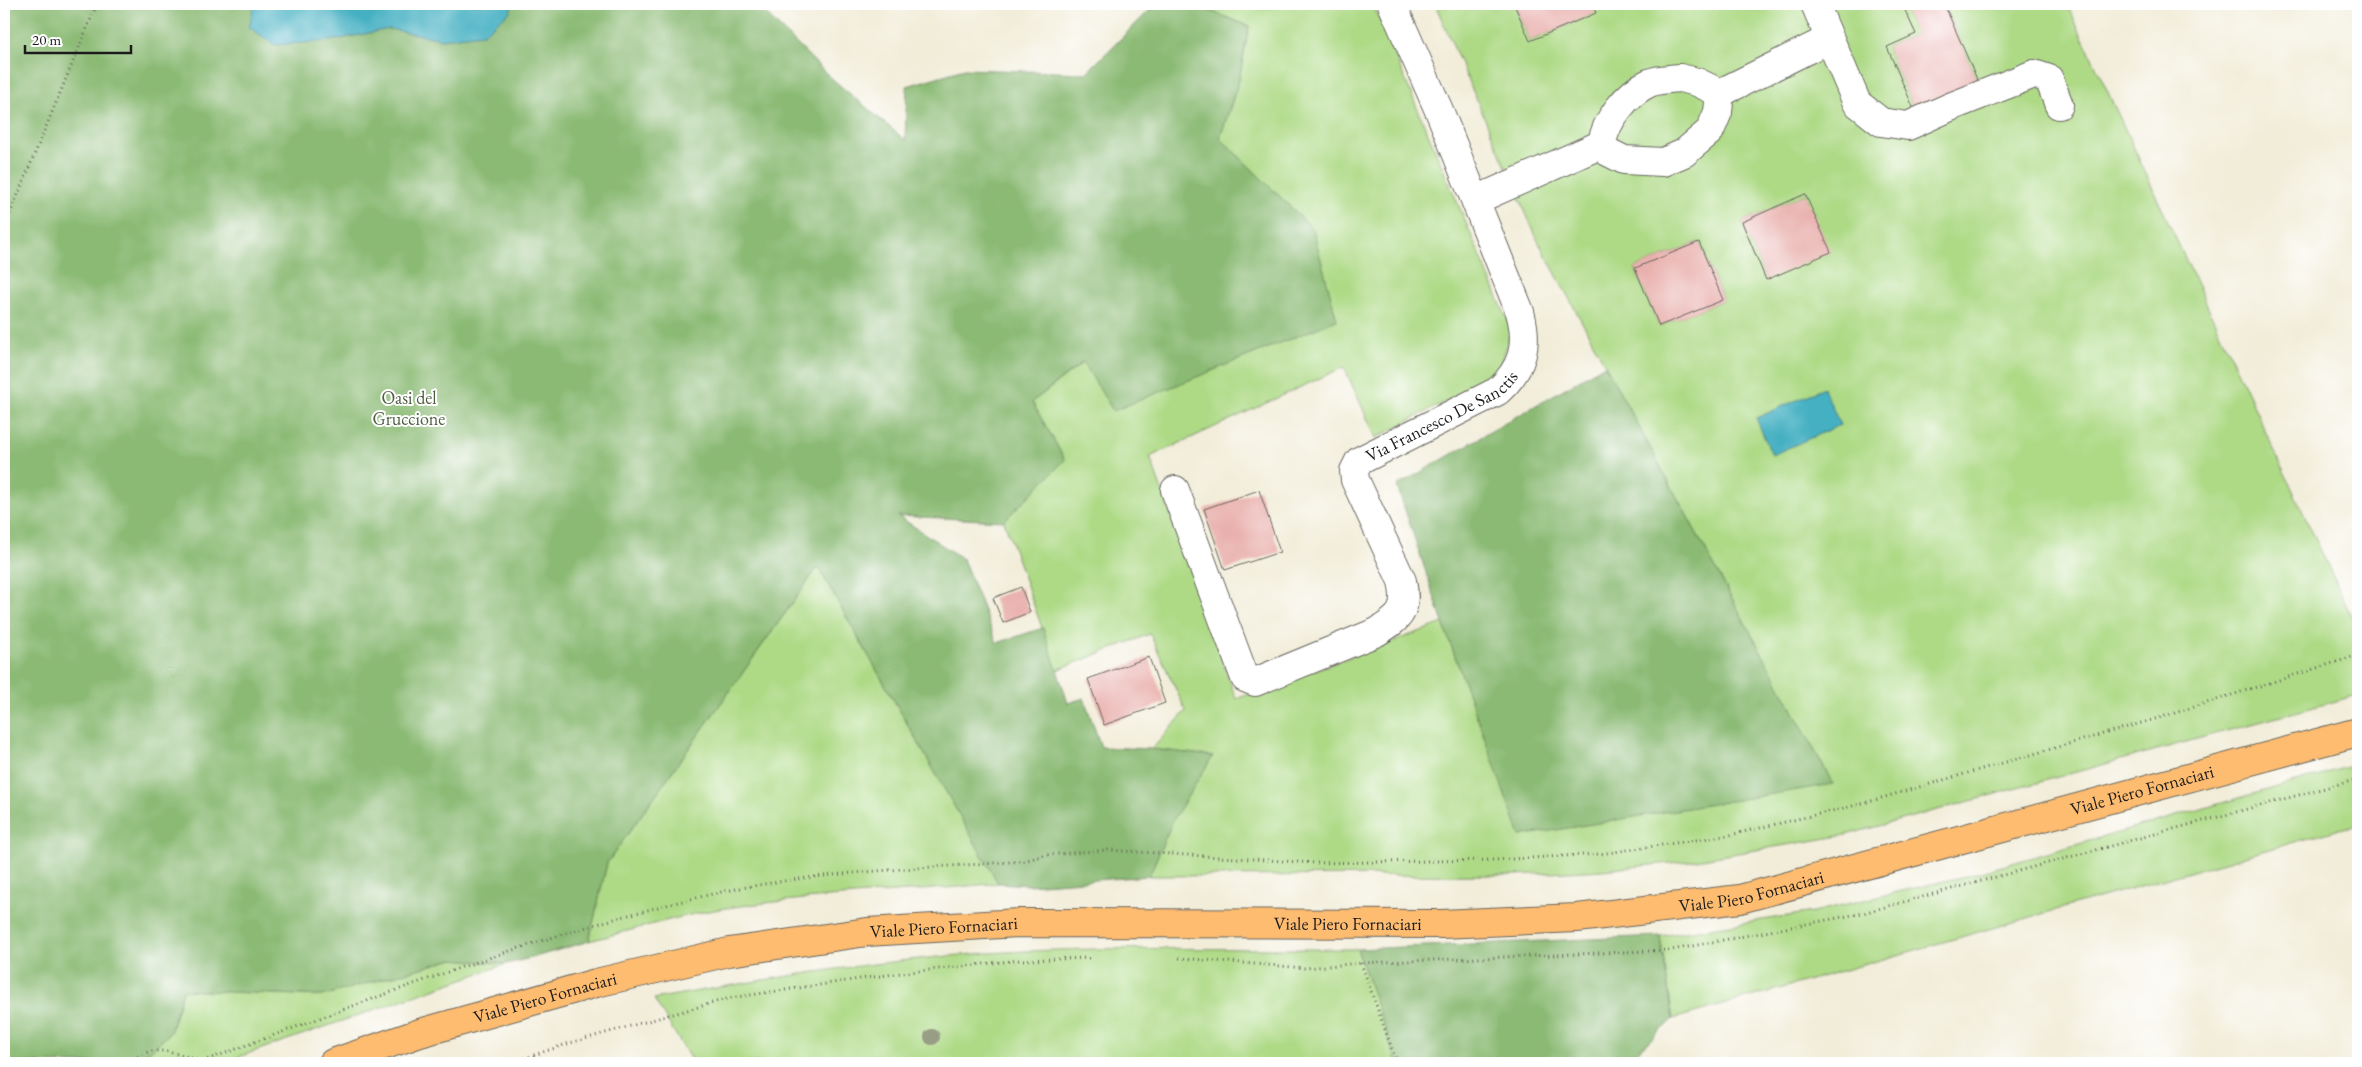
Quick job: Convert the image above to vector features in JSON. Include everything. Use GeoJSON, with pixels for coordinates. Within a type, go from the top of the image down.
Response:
{"type":"FeatureCollection","features":[{"type":"Feature","properties":{"kind":"main road","name":"Viale Piero Fornaciari"},"geometry":{"type":"LineString","coordinates":[[333,1063],[420,1033],[596,982],[729,952],[866,932],[1018,923],[1441,924],[1577,918],[1740,899],[2358,732]]}},
{"type":"Feature","properties":{"kind":"street","name":"Via Francesco De Sanctis"},"geometry":{"type":"LineString","coordinates":[[1175,490],[1245,678],[1255,682],[1377,632],[1392,623],[1404,610],[1405,596],[1402,581],[1355,480],[1354,471],[1359,462],[1498,391],[1510,379],[1519,365],[1523,352],[1525,332],[1520,312],[1476,200],[1392,4]]}},
{"type":"Feature","properties":{"kind":"street"},"geometry":{"type":"LineString","coordinates":[[1815,4],[1857,103],[1881,122],[1908,126],[1950,107],[2034,74],[2049,79],[2059,105]]}},
{"type":"Feature","properties":{"kind":"street"},"geometry":{"type":"LineString","coordinates":[[1720,93],[1830,39]]}},
{"type":"Feature","properties":{"kind":"street"},"geometry":{"type":"LineString","coordinates":[[1680,78],[1697,82],[1720,93],[1718,112],[1710,131],[1677,156],[1663,162],[1624,160],[1608,152],[1602,144],[1604,131],[1619,110],[1632,95],[1648,84],[1680,78]]}},
{"type":"Feature","properties":{"kind":"street"},"geometry":{"type":"LineString","coordinates":[[1476,200],[1602,144]]}},
{"type":"Feature","properties":{"kind":"path"},"geometry":{"type":"LineString","coordinates":[[4,6],[9,4]]}},
{"type":"Feature","properties":{"kind":"path"},"geometry":{"type":"LineString","coordinates":[[4,228],[97,4]]}},
{"type":"Feature","properties":{"kind":"path"},"geometry":{"type":"LineString","coordinates":[[198,1063],[452,969],[639,912],[709,894],[836,875],[1024,862],[1045,855],[1108,850],[1315,863],[1493,860],[1600,854],[1730,835],[1857,805],[2162,717],[2358,655]]}},
{"type":"Feature","properties":{"kind":"path"},"geometry":{"type":"LineString","coordinates":[[1361,963],[1397,1063]]}},
{"type":"Feature","properties":{"kind":"path"},"geometry":{"type":"LineString","coordinates":[[124,1063],[150,1051],[165,1051],[205,1061]]}},
{"type":"Feature","properties":{"kind":"green space","name":"Oasi del Gruccione"},"geometry":{"type":"Polygon","coordinates":[[[4,4],[756,4],[830,77],[905,140],[907,86],[964,69],[1086,73],[1156,4],[1192,4],[1249,26],[1239,80],[1220,138],[1313,229],[1337,320],[1113,411],[1083,362],[1032,402],[1065,460],[1004,521],[898,516],[963,559],[997,643],[1043,628],[1068,703],[1084,698],[1101,747],[1152,749],[1213,756],[1173,820],[1149,876],[1028,885],[998,883],[818,567],[607,863],[589,941],[506,964],[453,959],[322,996],[183,990],[170,1033],[150,1051],[124,1063],[4,1063],[4,4]]]}},
{"type":"Feature","properties":{"kind":"green space"},"geometry":{"type":"Polygon","coordinates":[[[1192,4],[1373,4],[1510,326],[1507,346],[1496,375],[1376,438],[1344,367],[1150,457],[1236,699],[1443,623],[1472,703],[1832,783],[1538,241],[1435,4],[1514,4],[1530,41],[1595,13],[1592,4],[1902,4],[1916,34],[1887,47],[1916,114],[1980,86],[1944,4],[2067,4],[2354,622],[2358,632],[2358,695],[1846,835],[1690,861],[1602,870],[1516,875],[1149,876],[1173,820],[1212,756],[1152,749],[1186,711],[1150,634],[1057,670],[1004,521],[1065,460],[1032,402],[1084,362],[1313,229],[1220,138],[1239,80],[1249,26],[1192,4]],[[1805,194],[1742,222],[1766,279],[1830,252],[1805,194]],[[1699,242],[1635,268],[1659,326],[1723,300],[1699,242]]]}},
{"type":"Feature","properties":{"kind":"green space"},"geometry":{"type":"Polygon","coordinates":[[[1605,365],[1833,784],[1520,836],[1443,623],[1397,486],[1605,365]]]}},
{"type":"Feature","properties":{"kind":"green space"},"geometry":{"type":"Polygon","coordinates":[[[818,567],[998,883],[794,900],[726,908],[589,941],[607,863],[818,567]]]}},
{"type":"Feature","properties":{"kind":"green space"},"geometry":{"type":"Polygon","coordinates":[[[2358,764],[2358,824],[1673,1019],[1660,936],[1813,912],[1974,874],[2358,764]]]}},
{"type":"Feature","properties":{"kind":"green space"},"geometry":{"type":"Polygon","coordinates":[[[1660,936],[1673,1019],[1625,1063],[1397,1063],[1357,949],[1660,936]]]}},
{"type":"Feature","properties":{"kind":"green space"},"geometry":{"type":"Polygon","coordinates":[[[1094,949],[1357,949],[1398,1063],[693,1063],[654,999],[831,970],[938,957],[990,953],[1094,949]]]}},
{"type":"Feature","properties":{"kind":"green space"},"geometry":{"type":"Polygon","coordinates":[[[453,959],[506,964],[221,1063],[124,1063],[150,1051],[170,1033],[183,990],[322,996],[453,959]]]}},
{"type":"Feature","properties":{"kind":"water"},"geometry":{"type":"Polygon","coordinates":[[[254,4],[511,4],[511,11],[483,34],[442,39],[389,29],[330,41],[275,45],[249,27],[254,4]]]}},
{"type":"Feature","properties":{"kind":"water"},"geometry":{"type":"Polygon","coordinates":[[[1824,388],[1840,425],[1772,455],[1756,418],[1824,388]]]}},
{"type":"Feature","properties":{"kind":"building"},"geometry":{"type":"Polygon","coordinates":[[[1514,4],[1592,4],[1596,13],[1530,41],[1514,4]]]}},
{"type":"Feature","properties":{"kind":"building"},"geometry":{"type":"Polygon","coordinates":[[[1902,4],[1944,4],[1980,86],[1916,114],[1887,47],[1916,34],[1902,4]]]}},
{"type":"Feature","properties":{"kind":"building"},"geometry":{"type":"Polygon","coordinates":[[[1805,194],[1831,252],[1766,280],[1742,222],[1805,194]]]}},
{"type":"Feature","properties":{"kind":"building"},"geometry":{"type":"Polygon","coordinates":[[[1699,242],[1723,300],[1659,326],[1635,268],[1699,242]]]}},
{"type":"Feature","properties":{"kind":"building"},"geometry":{"type":"Polygon","coordinates":[[[1259,490],[1280,552],[1225,570],[1204,509],[1259,490]]]}},
{"type":"Feature","properties":{"kind":"building"},"geometry":{"type":"Polygon","coordinates":[[[1021,587],[1030,612],[1003,623],[993,598],[1021,587]]]}},
{"type":"Feature","properties":{"kind":"building"},"geometry":{"type":"Polygon","coordinates":[[[1149,657],[1165,703],[1104,725],[1088,679],[1149,657]]]}}]}
